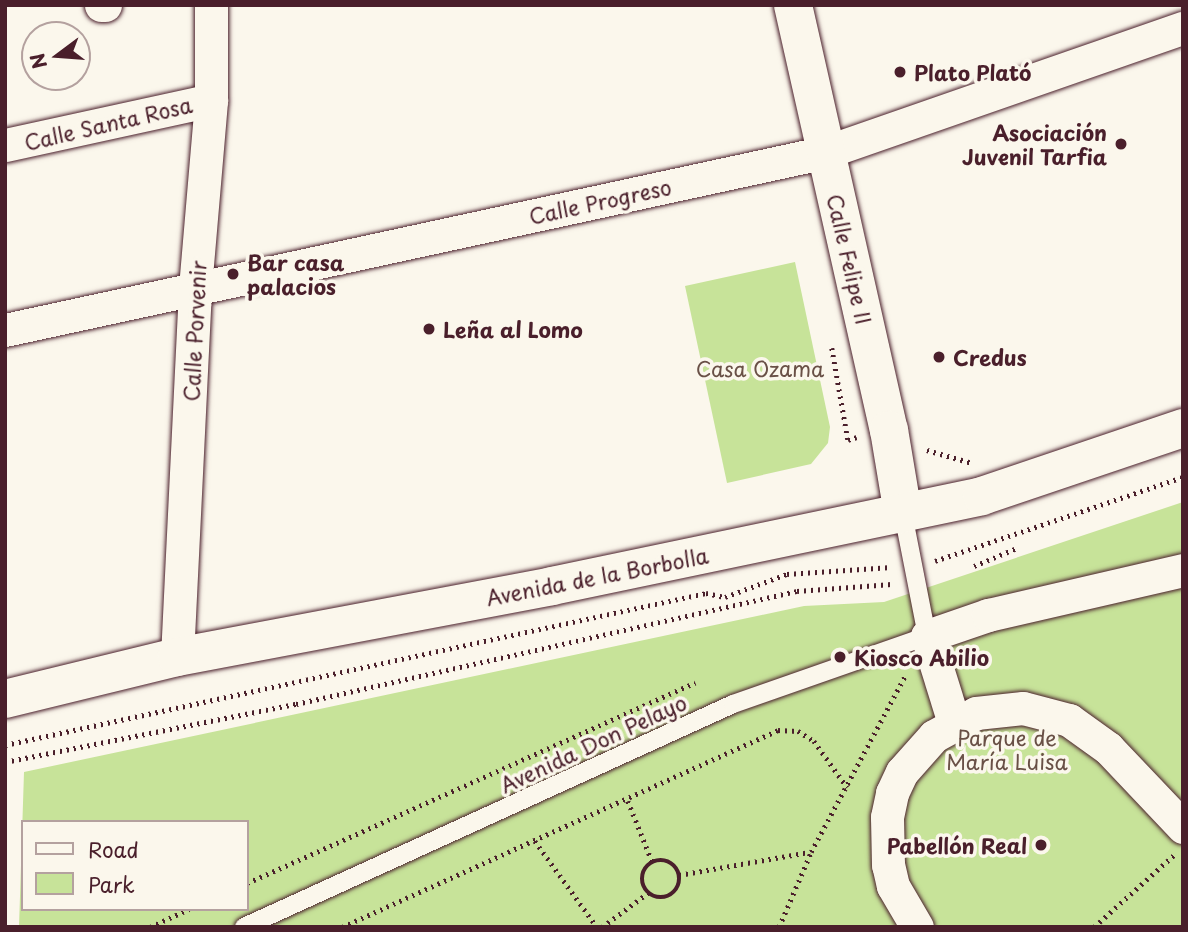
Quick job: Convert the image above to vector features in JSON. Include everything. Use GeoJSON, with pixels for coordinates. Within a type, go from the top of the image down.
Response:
{"type":"FeatureCollection","features":[{"type":"Feature","properties":{"kind":"main road","name":"Calle Felipe II"},"geometry":{"type":"LineString","coordinates":[[793,5],[903,514]]}},
{"type":"Feature","properties":{"kind":"main road","name":"Avenida de la Borbolla"},"geometry":{"type":"LineString","coordinates":[[5,699],[177,657],[903,514],[982,496],[1183,429]]}},
{"type":"Feature","properties":{"kind":"street","name":"Calle Porvenir"},"geometry":{"type":"LineString","coordinates":[[177,657],[195,288],[211,100],[211,5]]}},
{"type":"Feature","properties":{"kind":"street","name":"Calle Progreso"},"geometry":{"type":"LineString","coordinates":[[5,330],[826,152],[1183,28]]}},
{"type":"Feature","properties":{"kind":"street","name":"Calle Santa Rosa"},"geometry":{"type":"LineString","coordinates":[[5,145],[211,100]]}},
{"type":"Feature","properties":{"kind":"street"},"geometry":{"type":"LineString","coordinates":[[954,723],[927,636],[988,615],[1183,570]]}},
{"type":"Feature","properties":{"kind":"street"},"geometry":{"type":"LineString","coordinates":[[917,927],[893,886],[885,841],[887,817],[902,772],[934,736],[954,723],[999,709],[1047,712],[1090,732],[1183,827]]}},
{"type":"Feature","properties":{"kind":"lane"},"geometry":{"type":"LineString","coordinates":[[903,514],[927,636]]}},
{"type":"Feature","properties":{"kind":"lane","name":"Avenida Don Pelayo"},"geometry":{"type":"LineString","coordinates":[[244,927],[733,704],[927,636]]}},
{"type":"Feature","properties":{"kind":"path"},"geometry":{"type":"LineString","coordinates":[[922,444],[946,457],[971,462]]}},
{"type":"Feature","properties":{"kind":"path"},"geometry":{"type":"LineString","coordinates":[[975,550],[1183,477]]}},
{"type":"Feature","properties":{"kind":"path"},"geometry":{"type":"LineString","coordinates":[[974,566],[1017,548]]}},
{"type":"Feature","properties":{"kind":"path"},"geometry":{"type":"LineString","coordinates":[[5,745],[706,593],[725,597],[787,574],[894,566]]}},
{"type":"Feature","properties":{"kind":"path"},"geometry":{"type":"LineString","coordinates":[[5,762],[296,704],[797,591],[898,584]]}},
{"type":"Feature","properties":{"kind":"path"},"geometry":{"type":"LineString","coordinates":[[779,927],[811,852],[927,636]]}},
{"type":"Feature","properties":{"kind":"path"},"geometry":{"type":"LineString","coordinates":[[248,883],[695,683]]}},
{"type":"Feature","properties":{"kind":"path"},"geometry":{"type":"LineString","coordinates":[[342,927],[628,801],[778,730],[798,732],[814,741],[846,787]]}},
{"type":"Feature","properties":{"kind":"path"},"geometry":{"type":"LineString","coordinates":[[628,801],[652,861]]}},
{"type":"Feature","properties":{"kind":"path"},"geometry":{"type":"LineString","coordinates":[[535,841],[600,927],[649,893]]}},
{"type":"Feature","properties":{"kind":"path"},"geometry":{"type":"LineString","coordinates":[[1094,927],[1183,847]]}},
{"type":"Feature","properties":{"kind":"path"},"geometry":{"type":"LineString","coordinates":[[679,875],[811,852]]}},
{"type":"Feature","properties":{"kind":"path"},"geometry":{"type":"LineString","coordinates":[[652,861],[671,862],[679,875]]}},
{"type":"Feature","properties":{"kind":"path"},"geometry":{"type":"LineString","coordinates":[[652,861],[641,876],[649,893],[660,898],[672,895],[679,875]]}},
{"type":"Feature","properties":{"kind":"path"},"geometry":{"type":"LineString","coordinates":[[150,927],[185,911]]}},
{"type":"Feature","properties":{"kind":"green space","name":"Casa Ozama"},"geometry":{"type":"Polygon","coordinates":[[[795,262],[830,427],[828,443],[811,464],[727,483],[685,286],[795,262]]]}},
{"type":"Feature","properties":{"kind":"green space","name":"Parque de María Luisa"},"geometry":{"type":"Polygon","coordinates":[[[1183,502],[1183,927],[19,927],[21,865],[21,911],[248,911],[248,820],[22,820],[24,772],[804,606],[884,602],[1183,502]]]}},
{"type":"Feature","properties":{"kind":"place","name":"Plato Plató"},"geometry":{"type":"Point","coordinates":[900,72]}},
{"type":"Feature","properties":{"kind":"place","name":"Asociación Juvenil Tarfia"},"geometry":{"type":"Point","coordinates":[1121,144]}},
{"type":"Feature","properties":{"kind":"place","name":"Bar casa palacios"},"geometry":{"type":"Point","coordinates":[233,274]}},
{"type":"Feature","properties":{"kind":"place","name":"Leña al Lomo"},"geometry":{"type":"Point","coordinates":[429,329]}},
{"type":"Feature","properties":{"kind":"place","name":"Credus"},"geometry":{"type":"Point","coordinates":[939,357]}},
{"type":"Feature","properties":{"kind":"place","name":"Kiosco Abilio"},"geometry":{"type":"Point","coordinates":[840,657]}},
{"type":"Feature","properties":{"kind":"place","name":"Pabellón Real"},"geometry":{"type":"Point","coordinates":[1041,845]}}]}
